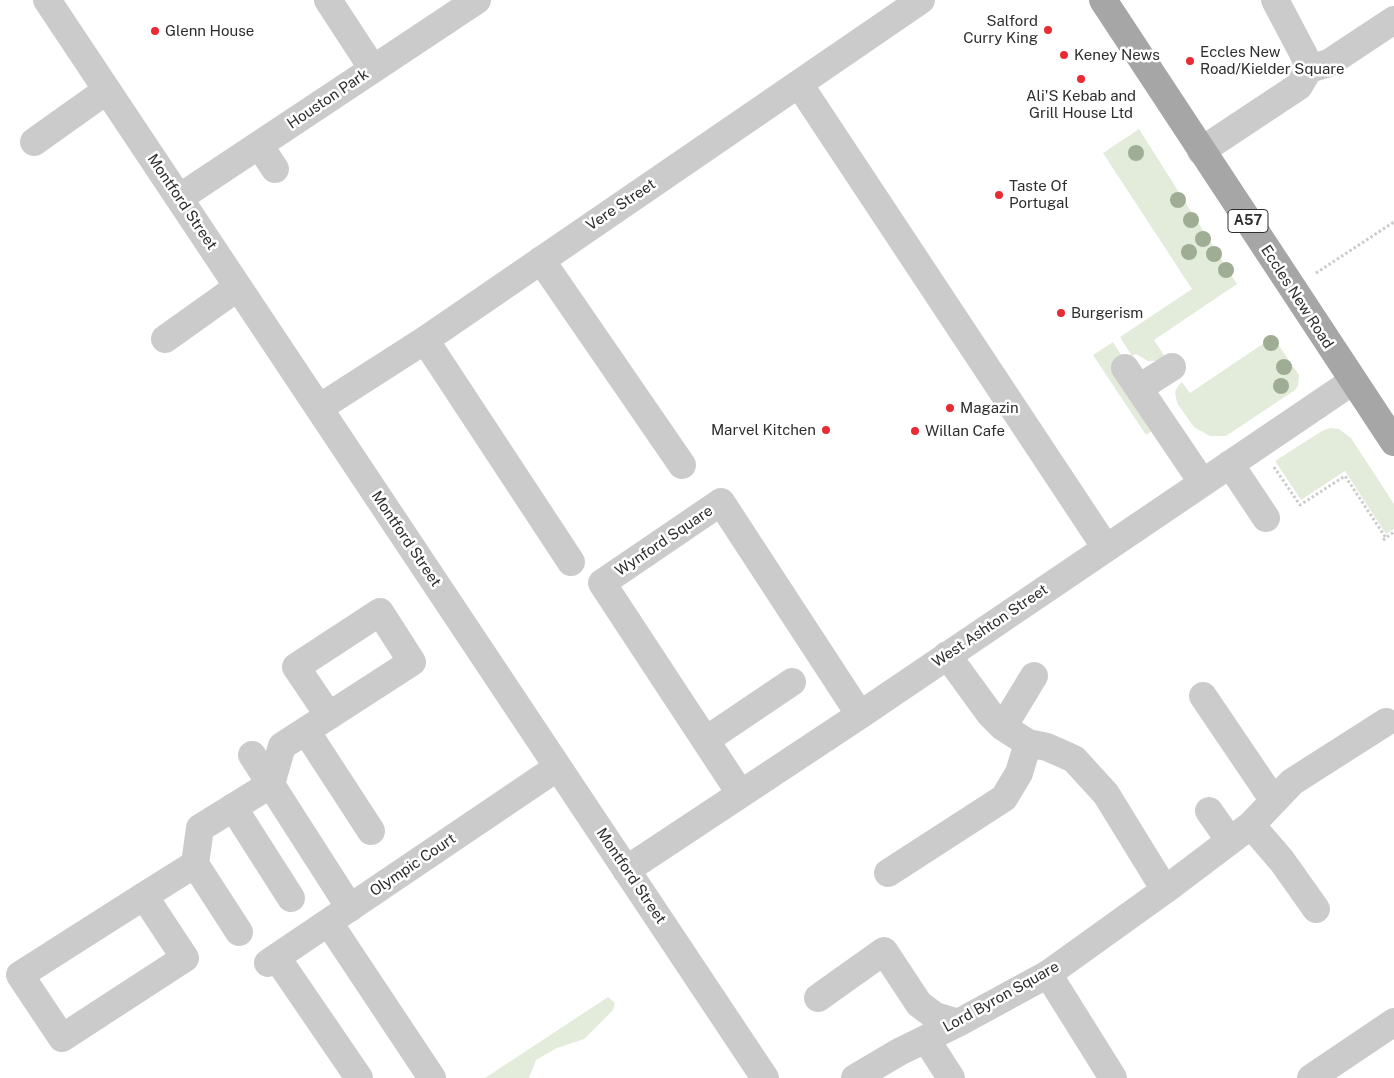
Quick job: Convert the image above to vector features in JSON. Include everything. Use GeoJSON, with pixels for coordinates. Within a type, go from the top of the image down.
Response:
{"type":"FeatureCollection","features":[{"type":"Feature","properties":{"kind":"main road","name":"Eccles New Road"},"geometry":{"type":"LineString","coordinates":[[1103,0],[1394,442]]}},
{"type":"Feature","properties":{"kind":"street","name":"Montford Street"},"geometry":{"type":"LineString","coordinates":[[47,0],[765,1078]]}},
{"type":"Feature","properties":{"kind":"street"},"geometry":{"type":"LineString","coordinates":[[328,0],[373,69]]}},
{"type":"Feature","properties":{"kind":"street","name":"Houston Park"},"geometry":{"type":"LineString","coordinates":[[179,198],[477,0]]}},
{"type":"Feature","properties":{"kind":"street","name":"Vere Street"},"geometry":{"type":"LineString","coordinates":[[319,408],[425,340],[799,84],[893,8],[921,0]]}},
{"type":"Feature","properties":{"kind":"street"},"geometry":{"type":"LineString","coordinates":[[1275,0],[1304,55],[1309,69]]}},
{"type":"Feature","properties":{"kind":"street"},"geometry":{"type":"LineString","coordinates":[[1201,151],[1300,86],[1309,69],[1329,63],[1394,20]]}},
{"type":"Feature","properties":{"kind":"street"},"geometry":{"type":"LineString","coordinates":[[799,84],[1106,548]]}},
{"type":"Feature","properties":{"kind":"street"},"geometry":{"type":"LineString","coordinates":[[34,142],[107,90]]}},
{"type":"Feature","properties":{"kind":"street"},"geometry":{"type":"LineString","coordinates":[[259,145],[275,168]]}},
{"type":"Feature","properties":{"kind":"street"},"geometry":{"type":"LineString","coordinates":[[541,260],[682,465]]}},
{"type":"Feature","properties":{"kind":"street"},"geometry":{"type":"LineString","coordinates":[[165,339],[238,287]]}},
{"type":"Feature","properties":{"kind":"street"},"geometry":{"type":"LineString","coordinates":[[425,340],[571,562]]}},
{"type":"Feature","properties":{"kind":"street"},"geometry":{"type":"LineString","coordinates":[[1172,367],[1132,378],[1202,482]]}},
{"type":"Feature","properties":{"kind":"street","name":"West Ashton Street"},"geometry":{"type":"LineString","coordinates":[[626,870],[860,715],[1353,381]]}},
{"type":"Feature","properties":{"kind":"street"},"geometry":{"type":"LineString","coordinates":[[1230,464],[1266,518]]}},
{"type":"Feature","properties":{"kind":"street","name":"Wynford Square"},"geometry":{"type":"LineString","coordinates":[[740,794],[602,583],[721,502],[860,715]]}},
{"type":"Feature","properties":{"kind":"street"},"geometry":{"type":"LineString","coordinates":[[947,655],[990,714],[1003,727],[1028,743],[1047,747],[1074,759],[1106,794],[1166,890]]}},
{"type":"Feature","properties":{"kind":"street"},"geometry":{"type":"LineString","coordinates":[[1003,727],[1034,676]]}},
{"type":"Feature","properties":{"kind":"street"},"geometry":{"type":"LineString","coordinates":[[706,740],[792,682]]}},
{"type":"Feature","properties":{"kind":"street"},"geometry":{"type":"LineString","coordinates":[[1203,696],[1274,801]]}},
{"type":"Feature","properties":{"kind":"street"},"geometry":{"type":"LineString","coordinates":[[239,932],[195,864],[200,828],[271,784],[282,746],[330,716]]}},
{"type":"Feature","properties":{"kind":"street","name":"Lord Byron Square"},"geometry":{"type":"LineString","coordinates":[[855,1078],[900,1052],[1048,974],[1166,890],[1251,825],[1292,782],[1386,722]]}},
{"type":"Feature","properties":{"kind":"street"},"geometry":{"type":"LineString","coordinates":[[306,731],[371,831]]}},
{"type":"Feature","properties":{"kind":"street"},"geometry":{"type":"LineString","coordinates":[[888,873],[1004,798],[1019,773],[1028,743]]}},
{"type":"Feature","properties":{"kind":"street"},"geometry":{"type":"LineString","coordinates":[[252,755],[271,784],[340,915],[432,1078]]}},
{"type":"Feature","properties":{"kind":"street","name":"Olympic Court"},"geometry":{"type":"LineString","coordinates":[[359,1078],[273,960],[558,767]]}},
{"type":"Feature","properties":{"kind":"street"},"geometry":{"type":"LineString","coordinates":[[233,807],[291,898]]}},
{"type":"Feature","properties":{"kind":"street"},"geometry":{"type":"LineString","coordinates":[[1209,811],[1230,841]]}},
{"type":"Feature","properties":{"kind":"street"},"geometry":{"type":"LineString","coordinates":[[1251,825],[1282,861],[1316,909]]}},
{"type":"Feature","properties":{"kind":"street"},"geometry":{"type":"LineString","coordinates":[[144,896],[184,958],[62,1038],[20,975],[144,896],[195,864]]}},
{"type":"Feature","properties":{"kind":"street"},"geometry":{"type":"LineString","coordinates":[[818,998],[884,951],[919,1004],[935,1016],[958,1023]]}},
{"type":"Feature","properties":{"kind":"street"},"geometry":{"type":"LineString","coordinates":[[1048,974],[1113,1078]]}},
{"type":"Feature","properties":{"kind":"street"},"geometry":{"type":"LineString","coordinates":[[1311,1078],[1394,1022]]}},
{"type":"Feature","properties":{"kind":"street"},"geometry":{"type":"LineString","coordinates":[[926,1039],[951,1078]]}},
{"type":"Feature","properties":{"kind":"path"},"geometry":{"type":"LineString","coordinates":[[1292,288],[1394,222]]}},
{"type":"Feature","properties":{"kind":"path"},"geometry":{"type":"LineString","coordinates":[[1272,464],[1300,505],[1345,476],[1384,539],[1394,532]]}},
{"type":"Feature","properties":{"kind":"green space"},"geometry":{"type":"Polygon","coordinates":[[[1139,129],[1237,284],[1154,340],[1166,358],[1157,361],[1148,361],[1136,354],[1132,356],[1120,337],[1192,289],[1103,153],[1139,129]]]}},
{"type":"Feature","properties":{"kind":"green space"},"geometry":{"type":"Polygon","coordinates":[[[1273,337],[1299,375],[1298,386],[1295,390],[1226,436],[1210,436],[1194,427],[1177,403],[1175,392],[1178,386],[1182,382],[1190,393],[1273,337]]]}},
{"type":"Feature","properties":{"kind":"green space"},"geometry":{"type":"Polygon","coordinates":[[[1113,342],[1125,361],[1153,430],[1146,435],[1093,355],[1113,342]]]}},
{"type":"Feature","properties":{"kind":"green space"},"geometry":{"type":"Polygon","coordinates":[[[1330,428],[1339,429],[1351,438],[1394,504],[1394,529],[1386,534],[1345,471],[1301,500],[1275,461],[1322,431],[1330,428]]]}},
{"type":"Feature","properties":{"kind":"green space"},"geometry":{"type":"Polygon","coordinates":[[[608,997],[615,1003],[613,1010],[584,1039],[557,1048],[536,1060],[529,1078],[485,1078],[608,997]]]}},
{"type":"Feature","properties":{"kind":"place","name":"Salford Curry King"},"geometry":{"type":"Point","coordinates":[1048,30]}},
{"type":"Feature","properties":{"kind":"place","name":"Glenn House"},"geometry":{"type":"Point","coordinates":[155,31]}},
{"type":"Feature","properties":{"kind":"place","name":"Keney News"},"geometry":{"type":"Point","coordinates":[1064,55]}},
{"type":"Feature","properties":{"kind":"place","name":"Eccles New Road/Kielder Square"},"geometry":{"type":"Point","coordinates":[1190,61]}},
{"type":"Feature","properties":{"kind":"place","name":"Ali'S Kebab and Grill House Ltd"},"geometry":{"type":"Point","coordinates":[1081,79]}},
{"type":"Feature","properties":{"kind":"place","name":"Taste Of Portugal"},"geometry":{"type":"Point","coordinates":[999,195]}},
{"type":"Feature","properties":{"kind":"place","name":"Burgerism"},"geometry":{"type":"Point","coordinates":[1061,313]}},
{"type":"Feature","properties":{"kind":"place","name":"Magazin"},"geometry":{"type":"Point","coordinates":[950,408]}},
{"type":"Feature","properties":{"kind":"place","name":"Marvel Kitchen"},"geometry":{"type":"Point","coordinates":[826,430]}},
{"type":"Feature","properties":{"kind":"place","name":"Willan Cafe"},"geometry":{"type":"Point","coordinates":[915,431]}}]}
